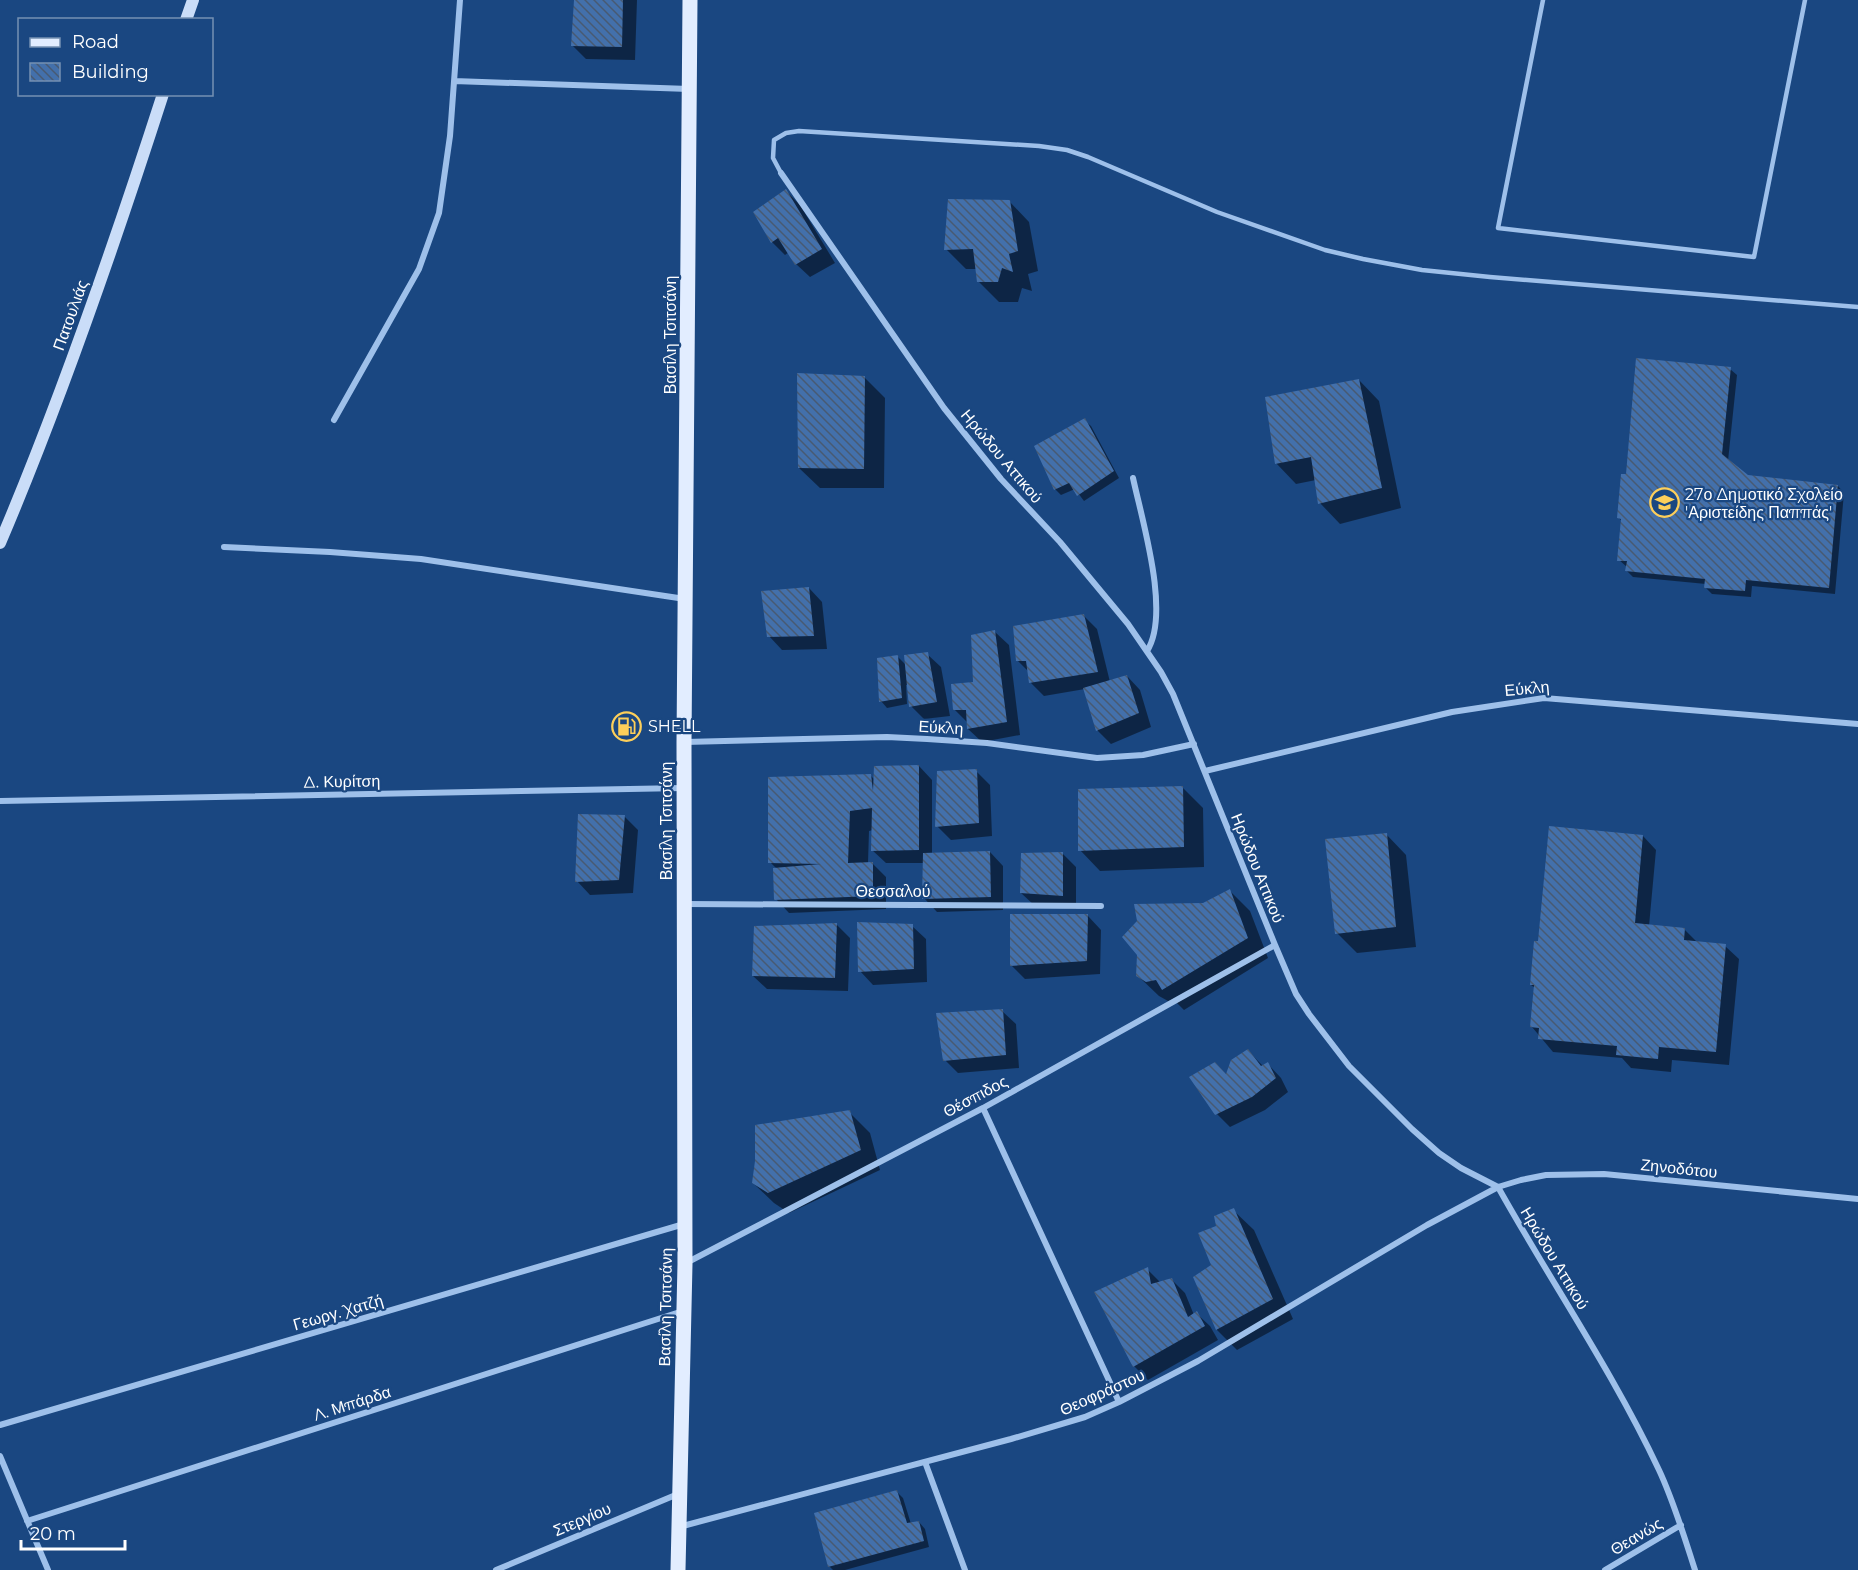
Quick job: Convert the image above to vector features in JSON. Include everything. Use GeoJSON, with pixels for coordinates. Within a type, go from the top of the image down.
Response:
{"type":"FeatureCollection","features":[{"type":"Feature","properties":{"kind":"main road","name":"Βασίλη Τσιτσάνη"},"geometry":{"type":"LineString","coordinates":[[678,1570],[684,1311],[684,742],[690,0]]}},
{"type":"Feature","properties":{"kind":"street"},"geometry":{"type":"LineString","coordinates":[[187,18],[193,0]]}},
{"type":"Feature","properties":{"kind":"street"},"geometry":{"type":"LineString","coordinates":[[334,420],[419,269],[439,213],[450,136],[460,0]]}},
{"type":"Feature","properties":{"kind":"street"},"geometry":{"type":"LineString","coordinates":[[454,81],[690,89]]}},
{"type":"Feature","properties":{"kind":"street","name":"Πατουλιάς"},"geometry":{"type":"LineString","coordinates":[[0,543],[62,385],[129,197],[161,96]]}},
{"type":"Feature","properties":{"kind":"street","name":"Ηρώδου Αττικού"},"geometry":{"type":"LineString","coordinates":[[781,173],[944,408],[1001,479],[1074,560],[1147,651],[1173,694],[1296,994],[1323,1033],[1349,1066],[1439,1153],[1498,1187],[1636,1422],[1681,1525],[1695,1570]]}},
{"type":"Feature","properties":{"kind":"street"},"geometry":{"type":"LineString","coordinates":[[1133,478],[1156,598],[1154,631],[1147,651]]}},
{"type":"Feature","properties":{"kind":"street"},"geometry":{"type":"LineString","coordinates":[[224,547],[421,559],[686,599]]}},
{"type":"Feature","properties":{"kind":"street","name":"Εύκλη"},"geometry":{"type":"LineString","coordinates":[[1205,771],[1452,712],[1544,698],[1858,724]]}},
{"type":"Feature","properties":{"kind":"street","name":"Εύκλη"},"geometry":{"type":"LineString","coordinates":[[684,742],[927,739],[987,743],[1097,758],[1143,754],[1194,744]]}},
{"type":"Feature","properties":{"kind":"street","name":"Δ. Κυρίτση"},"geometry":{"type":"LineString","coordinates":[[0,801],[685,788]]}},
{"type":"Feature","properties":{"kind":"street","name":"Θεσσαλού"},"geometry":{"type":"LineString","coordinates":[[684,904],[1101,906]]}},
{"type":"Feature","properties":{"kind":"street","name":"Θέσπιδος"},"geometry":{"type":"LineString","coordinates":[[684,1264],[983,1108],[1275,945]]}},
{"type":"Feature","properties":{"kind":"street"},"geometry":{"type":"LineString","coordinates":[[983,1108],[1119,1402]]}},
{"type":"Feature","properties":{"kind":"street","name":"Ζηνοδότου"},"geometry":{"type":"LineString","coordinates":[[1498,1187],[1546,1175],[1605,1174],[1858,1199]]}},
{"type":"Feature","properties":{"kind":"street","name":"Θεοφράστου"},"geometry":{"type":"LineString","coordinates":[[679,1527],[1065,1424],[1119,1402],[1198,1360],[1375,1255],[1498,1187]]}},
{"type":"Feature","properties":{"kind":"street","name":"Γεωργ. Χατζή"},"geometry":{"type":"LineString","coordinates":[[0,1425],[684,1224]]}},
{"type":"Feature","properties":{"kind":"street","name":"Λ. Μπάρδα"},"geometry":{"type":"LineString","coordinates":[[27,1521],[684,1311]]}},
{"type":"Feature","properties":{"kind":"street"},"geometry":{"type":"LineString","coordinates":[[0,1456],[48,1570]]}},
{"type":"Feature","properties":{"kind":"street"},"geometry":{"type":"LineString","coordinates":[[925,1462],[965,1570]]}},
{"type":"Feature","properties":{"kind":"street","name":"Στεργίου"},"geometry":{"type":"LineString","coordinates":[[496,1570],[679,1493]]}},
{"type":"Feature","properties":{"kind":"street","name":"Θεανώς"},"geometry":{"type":"LineString","coordinates":[[1605,1570],[1681,1525]]}},
{"type":"Feature","properties":{"kind":"lane"},"geometry":{"type":"LineString","coordinates":[[1543,0],[1498,228],[1754,257],[1805,0]]}},
{"type":"Feature","properties":{"kind":"lane"},"geometry":{"type":"LineString","coordinates":[[781,173],[773,158],[774,140],[786,133],[799,131],[1039,146],[1066,150],[1088,157],[1217,212],[1324,250],[1363,259],[1422,270],[1490,277],[1858,307]]}},
{"type":"Feature","properties":{"kind":"building"},"geometry":{"type":"Polygon","coordinates":[[[574,0],[623,0],[622,47],[571,46],[574,0]]]}},
{"type":"Feature","properties":{"kind":"building"},"geometry":{"type":"Polygon","coordinates":[[[786,189],[822,249],[795,265],[778,238],[771,243],[753,212],[786,189]]]}},
{"type":"Feature","properties":{"kind":"building"},"geometry":{"type":"Polygon","coordinates":[[[948,199],[1010,200],[1018,251],[1009,254],[1013,272],[1002,268],[998,282],[977,282],[973,249],[944,250],[948,199]]]}},
{"type":"Feature","properties":{"kind":"building"},"geometry":{"type":"Polygon","coordinates":[[[1636,358],[1731,367],[1722,454],[1748,475],[1838,485],[1829,588],[1746,580],[1745,591],[1704,588],[1705,579],[1625,571],[1627,561],[1617,561],[1621,519],[1617,518],[1621,474],[1626,474],[1636,358]]]}},
{"type":"Feature","properties":{"kind":"building"},"geometry":{"type":"Polygon","coordinates":[[[797,373],[865,376],[864,469],[798,468],[797,373]]]}},
{"type":"Feature","properties":{"kind":"building"},"geometry":{"type":"Polygon","coordinates":[[[1359,379],[1382,488],[1318,504],[1311,457],[1275,464],[1265,397],[1359,379]]]}},
{"type":"Feature","properties":{"kind":"building"},"geometry":{"type":"Polygon","coordinates":[[[1085,418],[1114,471],[1077,496],[1069,483],[1054,490],[1034,446],[1085,418]]]}},
{"type":"Feature","properties":{"kind":"building"},"geometry":{"type":"Polygon","coordinates":[[[809,587],[814,636],[767,637],[761,591],[809,587]]]}},
{"type":"Feature","properties":{"kind":"building"},"geometry":{"type":"Polygon","coordinates":[[[1084,614],[1098,672],[1029,683],[1026,661],[1016,661],[1013,626],[1084,614]]]}},
{"type":"Feature","properties":{"kind":"building"},"geometry":{"type":"Polygon","coordinates":[[[995,630],[1007,722],[967,729],[966,710],[953,710],[951,684],[973,682],[971,635],[995,630]]]}},
{"type":"Feature","properties":{"kind":"building"},"geometry":{"type":"Polygon","coordinates":[[[928,652],[937,702],[909,707],[904,655],[928,652]]]}},
{"type":"Feature","properties":{"kind":"building"},"geometry":{"type":"Polygon","coordinates":[[[898,655],[902,698],[879,702],[877,658],[898,655]]]}},
{"type":"Feature","properties":{"kind":"building"},"geometry":{"type":"Polygon","coordinates":[[[1127,675],[1139,713],[1096,731],[1083,688],[1127,675]]]}},
{"type":"Feature","properties":{"kind":"building"},"geometry":{"type":"Polygon","coordinates":[[[919,765],[919,850],[871,851],[872,808],[850,811],[848,863],[873,862],[873,896],[774,900],[773,868],[821,864],[768,863],[768,777],[871,774],[873,791],[874,766],[919,765]]]}},
{"type":"Feature","properties":{"kind":"building"},"geometry":{"type":"Polygon","coordinates":[[[977,769],[979,823],[935,827],[937,771],[977,769]]]}},
{"type":"Feature","properties":{"kind":"building"},"geometry":{"type":"Polygon","coordinates":[[[1183,786],[1184,847],[1078,851],[1078,789],[1183,786]]]}},
{"type":"Feature","properties":{"kind":"building"},"geometry":{"type":"Polygon","coordinates":[[[578,814],[625,815],[619,880],[575,882],[578,814]]]}},
{"type":"Feature","properties":{"kind":"building"},"geometry":{"type":"Polygon","coordinates":[[[1549,826],[1643,835],[1635,923],[1685,928],[1684,940],[1726,944],[1716,1052],[1659,1047],[1658,1059],[1616,1055],[1617,1046],[1538,1039],[1539,1028],[1530,1027],[1534,985],[1530,985],[1534,941],[1538,941],[1549,826]]]}},
{"type":"Feature","properties":{"kind":"building"},"geometry":{"type":"Polygon","coordinates":[[[1387,833],[1396,927],[1335,934],[1325,839],[1387,833]]]}},
{"type":"Feature","properties":{"kind":"building"},"geometry":{"type":"Polygon","coordinates":[[[990,851],[991,897],[922,899],[923,853],[990,851]]]}},
{"type":"Feature","properties":{"kind":"building"},"geometry":{"type":"Polygon","coordinates":[[[1063,852],[1063,896],[1020,893],[1021,853],[1063,852]]]}},
{"type":"Feature","properties":{"kind":"building"},"geometry":{"type":"Polygon","coordinates":[[[1230,889],[1248,938],[1162,990],[1156,980],[1146,982],[1136,976],[1137,955],[1122,937],[1137,921],[1134,904],[1203,903],[1230,889]]]}},
{"type":"Feature","properties":{"kind":"building"},"geometry":{"type":"Polygon","coordinates":[[[1010,914],[1088,914],[1087,961],[1010,966],[1010,914]]]}},
{"type":"Feature","properties":{"kind":"building"},"geometry":{"type":"Polygon","coordinates":[[[857,922],[913,924],[914,969],[858,972],[857,922]]]}},
{"type":"Feature","properties":{"kind":"building"},"geometry":{"type":"Polygon","coordinates":[[[837,923],[835,978],[752,976],[754,926],[837,923]]]}},
{"type":"Feature","properties":{"kind":"building"},"geometry":{"type":"Polygon","coordinates":[[[1003,1009],[1006,1055],[943,1061],[936,1013],[1003,1009]]]}},
{"type":"Feature","properties":{"kind":"building"},"geometry":{"type":"Polygon","coordinates":[[[1248,1049],[1261,1066],[1268,1062],[1276,1078],[1252,1097],[1215,1115],[1189,1077],[1215,1062],[1226,1074],[1231,1060],[1248,1049]]]}},
{"type":"Feature","properties":{"kind":"building"},"geometry":{"type":"Polygon","coordinates":[[[850,1110],[861,1150],[768,1193],[752,1183],[755,1161],[755,1125],[850,1110]]]}},
{"type":"Feature","properties":{"kind":"building"},"geometry":{"type":"Polygon","coordinates":[[[1234,1208],[1273,1299],[1216,1330],[1193,1277],[1211,1265],[1198,1233],[1216,1226],[1214,1216],[1234,1208]]]}},
{"type":"Feature","properties":{"kind":"building"},"geometry":{"type":"Polygon","coordinates":[[[1148,1267],[1151,1284],[1172,1278],[1188,1317],[1197,1311],[1205,1326],[1133,1367],[1094,1292],[1148,1267]]]}},
{"type":"Feature","properties":{"kind":"building"},"geometry":{"type":"Polygon","coordinates":[[[897,1490],[907,1523],[919,1521],[924,1541],[828,1567],[814,1513],[897,1490]]]}},
{"type":"Feature","properties":{"kind":"place","name":"27ο Δημοτικό Σχολείο 'Αριστείδης Παππάς'"},"geometry":{"type":"Point","coordinates":[1664,503]}},
{"type":"Feature","properties":{"kind":"place","name":"SHELL"},"geometry":{"type":"Point","coordinates":[627,726]}}]}
